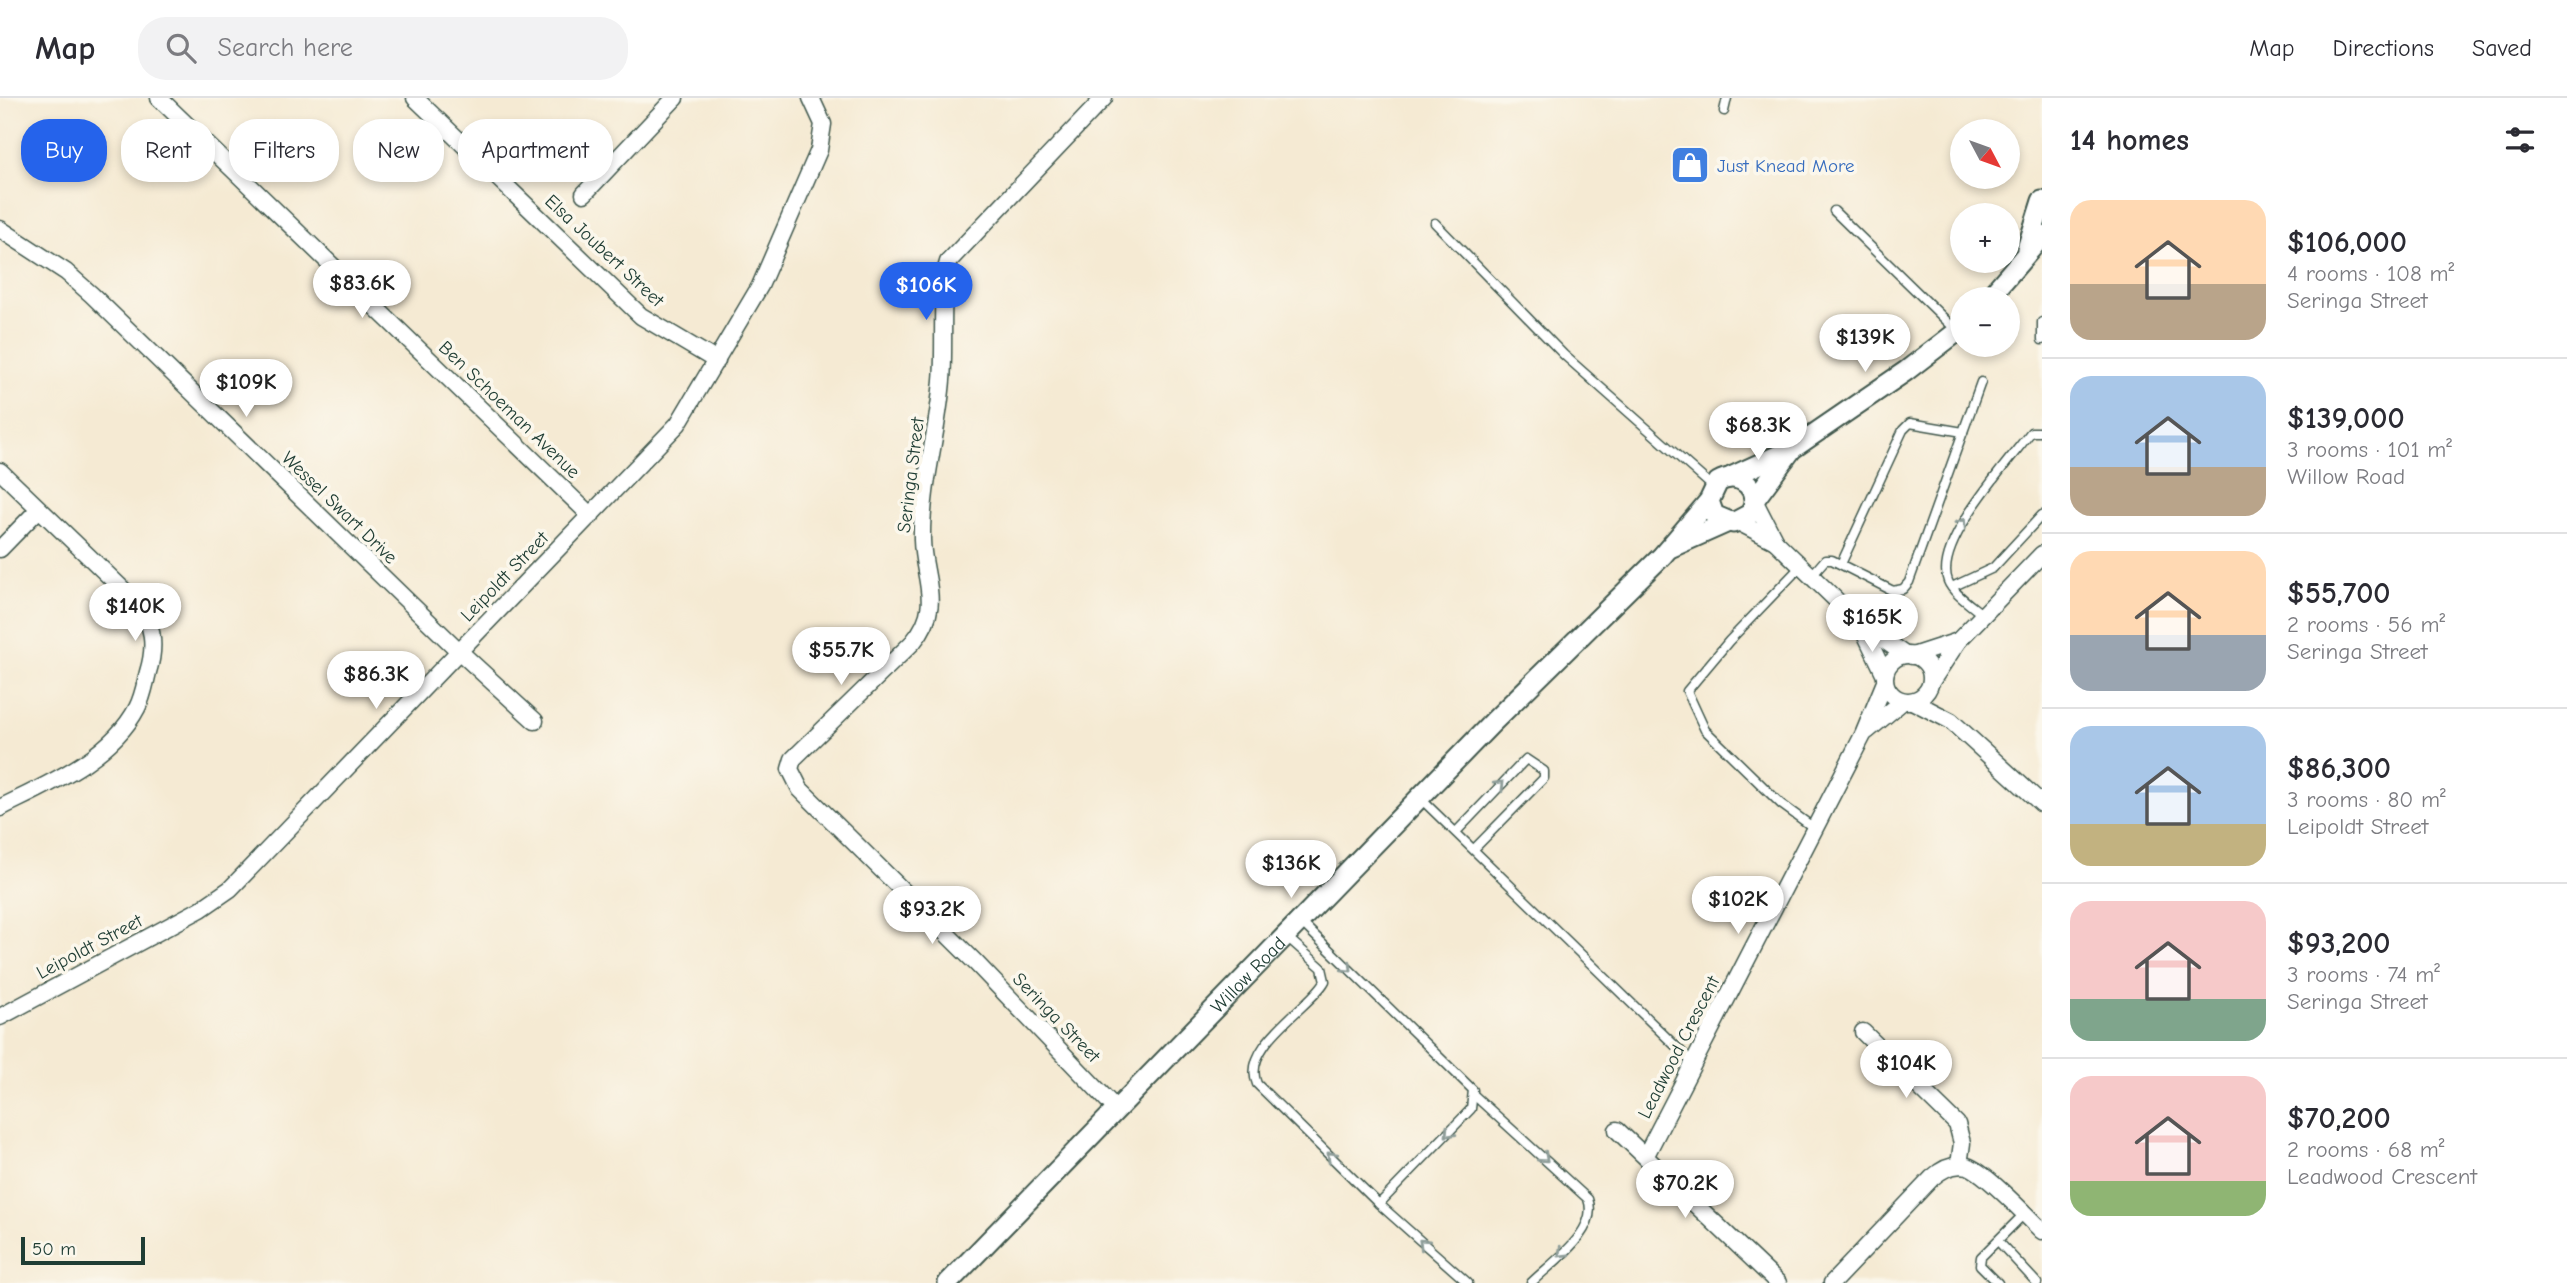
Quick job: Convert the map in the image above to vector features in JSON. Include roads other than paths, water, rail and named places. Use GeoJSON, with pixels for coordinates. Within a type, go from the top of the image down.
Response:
{"type":"FeatureCollection","features":[{"type":"Feature","properties":{"kind":"street","name":"Ben Schoeman Avenue"},"geometry":{"type":"LineString","coordinates":[[159,98],[591,516]]}},
{"type":"Feature","properties":{"kind":"street","name":"Elsa Joubert Street"},"geometry":{"type":"LineString","coordinates":[[415,98],[641,316],[717,361]]}},
{"type":"Feature","properties":{"kind":"street"},"geometry":{"type":"LineString","coordinates":[[584,194],[675,98]]}},
{"type":"Feature","properties":{"kind":"street","name":"Leipoldt Street"},"geometry":{"type":"LineString","coordinates":[[0,1017],[201,909],[230,889],[670,434],[717,361],[767,272],[819,150],[823,124],[811,98]]}},
{"type":"Feature","properties":{"kind":"street","name":"Seringa Street"},"geometry":{"type":"LineString","coordinates":[[1104,98],[948,262],[942,381],[930,453],[922,541],[930,582],[928,620],[913,642],[793,759],[790,769],[800,789],[976,963],[1116,1109]]}},
{"type":"Feature","properties":{"kind":"street"},"geometry":{"type":"LineString","coordinates":[[2026,254],[2042,201]]}},
{"type":"Feature","properties":{"kind":"street","name":"Wessel Swart Drive"},"geometry":{"type":"LineString","coordinates":[[0,229],[51,261],[92,295],[460,652],[535,720]]}},
{"type":"Feature","properties":{"kind":"street"},"geometry":{"type":"LineString","coordinates":[[1999,287],[2042,236]]}},
{"type":"Feature","properties":{"kind":"street","name":"Willow Road"},"geometry":{"type":"LineString","coordinates":[[948,1283],[1285,935],[1668,549],[1711,494],[1731,477],[1792,449],[1950,337]]}},
{"type":"Feature","properties":{"kind":"street","name":"Willow Road"},"geometry":{"type":"LineString","coordinates":[[1668,549],[1750,514],[1755,500],[1792,449]]}},
{"type":"Feature","properties":{"kind":"street"},"geometry":{"type":"LineString","coordinates":[[0,471],[144,611],[154,640],[135,712],[95,755],[0,808]]}},
{"type":"Feature","properties":{"kind":"street"},"geometry":{"type":"LineString","coordinates":[[1731,477],[1748,483],[1775,541],[1860,623],[1927,665],[1930,684],[1951,721]]}},
{"type":"Feature","properties":{"kind":"street"},"geometry":{"type":"LineString","coordinates":[[1711,494],[1714,515],[1775,541]]}},
{"type":"Feature","properties":{"kind":"street"},"geometry":{"type":"LineString","coordinates":[[0,549],[39,509]]}},
{"type":"Feature","properties":{"kind":"street"},"geometry":{"type":"LineString","coordinates":[[1907,701],[1925,694],[1958,641],[2042,554]]}},
{"type":"Feature","properties":{"kind":"street"},"geometry":{"type":"LineString","coordinates":[[1860,623],[1890,694],[1951,721],[2042,804]]}},
{"type":"Feature","properties":{"kind":"street"},"geometry":{"type":"LineString","coordinates":[[1885,679],[1894,660],[1958,641]]}},
{"type":"Feature","properties":{"kind":"street","name":"Leadwood Crescent"},"geometry":{"type":"LineString","coordinates":[[1646,1155],[1863,735],[1885,679]]}},
{"type":"Feature","properties":{"kind":"street","name":"Leadwood Crescent"},"geometry":{"type":"LineString","coordinates":[[1863,735],[1907,701]]}},
{"type":"Feature","properties":{"kind":"street"},"geometry":{"type":"LineString","coordinates":[[1863,1032],[1957,1124],[1962,1143],[1959,1165]]}},
{"type":"Feature","properties":{"kind":"street","name":"Leadwood Crescent"},"geometry":{"type":"LineString","coordinates":[[1617,1130],[1778,1283]]}},
{"type":"Feature","properties":{"kind":"street"},"geometry":{"type":"LineString","coordinates":[[1832,1283],[1938,1172],[1959,1165],[1977,1171],[2042,1231]]}},
{"type":"Feature","properties":{"kind":"lane"},"geometry":{"type":"LineString","coordinates":[[1724,111],[1727,98]]}},
{"type":"Feature","properties":{"kind":"lane"},"geometry":{"type":"LineString","coordinates":[[1834,211],[1950,321]]}},
{"type":"Feature","properties":{"kind":"lane"},"geometry":{"type":"LineString","coordinates":[[1435,223],[1563,355],[1711,494]]}},
{"type":"Feature","properties":{"kind":"lane"},"geometry":{"type":"LineString","coordinates":[[2042,322],[2042,340]]}},
{"type":"Feature","properties":{"kind":"lane"},"geometry":{"type":"LineString","coordinates":[[1814,828],[1781,804],[1705,730],[1688,691],[1729,640],[1806,571],[1825,560],[1841,564],[1893,591],[1903,589],[1909,582],[1981,382]]}},
{"type":"Feature","properties":{"kind":"lane"},"geometry":{"type":"LineString","coordinates":[[1841,564],[1903,430],[1910,423],[1921,423],[1963,432]]}},
{"type":"Feature","properties":{"kind":"lane"},"geometry":{"type":"LineString","coordinates":[[1984,616],[1948,582],[1947,567],[1960,525],[2031,432],[2042,432]]}},
{"type":"Feature","properties":{"kind":"lane"},"geometry":{"type":"LineString","coordinates":[[1952,587],[1993,568],[2042,515]]}},
{"type":"Feature","properties":{"kind":"lane"},"geometry":{"type":"LineString","coordinates":[[1456,832],[1526,759],[1539,766],[1545,774],[1544,778],[1474,849]]}},
{"type":"Feature","properties":{"kind":"lane"},"geometry":{"type":"LineString","coordinates":[[1420,798],[1693,1063]]}},
{"type":"Feature","properties":{"kind":"lane"},"geometry":{"type":"LineString","coordinates":[[1300,920],[1473,1090],[1475,1096],[1588,1199],[1590,1219],[1579,1235],[1531,1283]]}},
{"type":"Feature","properties":{"kind":"lane"},"geometry":{"type":"LineString","coordinates":[[1285,935],[1322,968],[1325,981],[1278,1028],[1262,1051],[1255,1078],[1261,1088],[1379,1204],[1468,1283]]}},
{"type":"Feature","properties":{"kind":"lane"},"geometry":{"type":"LineString","coordinates":[[1379,1204],[1472,1110],[1475,1096]]}},
{"type":"Feature","properties":{"kind":"lane"},"geometry":{"type":"LineString","coordinates":[[1998,1283],[1979,1261],[2024,1214]]}},
{"type":"Feature","properties":{"kind":"lane"},"geometry":{"type":"LineString","coordinates":[[1998,1241],[2037,1283]]}},
{"type":"Feature","properties":{"kind":"place","name":"Just Knead More"},"geometry":{"type":"Point","coordinates":[1690,165]}}]}
